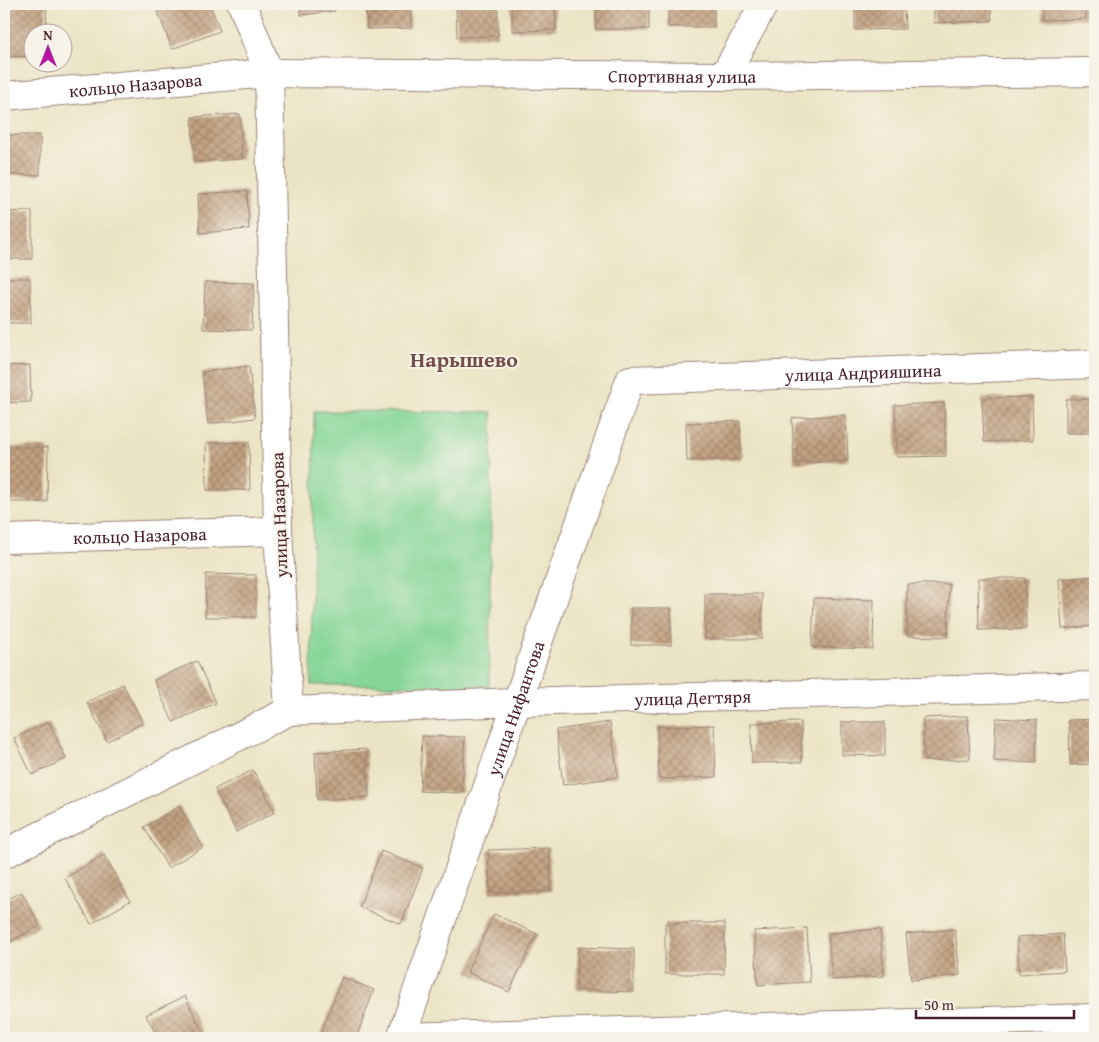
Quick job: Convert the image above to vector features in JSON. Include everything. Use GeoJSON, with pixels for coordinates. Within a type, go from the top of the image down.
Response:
{"type":"FeatureCollection","features":[{"type":"Feature","properties":{"kind":"street","name":"улица Назарова"},"geometry":{"type":"LineString","coordinates":[[242,4],[269,73],[278,531],[290,711]]}},
{"type":"Feature","properties":{"kind":"street"},"geometry":{"type":"LineString","coordinates":[[724,76],[764,4]]}},
{"type":"Feature","properties":{"kind":"street","name":"Спортивная улица"},"geometry":{"type":"LineString","coordinates":[[269,73],[724,76],[1095,72]]}},
{"type":"Feature","properties":{"kind":"street","name":"кольцо Назарова"},"geometry":{"type":"LineString","coordinates":[[4,96],[269,73]]}},
{"type":"Feature","properties":{"kind":"street","name":"улица Андрияшина"},"geometry":{"type":"LineString","coordinates":[[630,380],[1095,364]]}},
{"type":"Feature","properties":{"kind":"street","name":"улица Нифантова"},"geometry":{"type":"LineString","coordinates":[[402,1038],[630,380]]}},
{"type":"Feature","properties":{"kind":"street","name":"кольцо Назарова"},"geometry":{"type":"LineString","coordinates":[[4,539],[278,531]]}},
{"type":"Feature","properties":{"kind":"street","name":"улица Дегтяря"},"geometry":{"type":"LineString","coordinates":[[290,711],[517,702],[1095,686]]}},
{"type":"Feature","properties":{"kind":"street"},"geometry":{"type":"LineString","coordinates":[[4,854],[290,711]]}},
{"type":"Feature","properties":{"kind":"street"},"geometry":{"type":"LineString","coordinates":[[402,1038],[1095,1018]]}},
{"type":"Feature","properties":{"kind":"green space"},"geometry":{"type":"Polygon","coordinates":[[[314,411],[492,412],[489,686],[311,685],[314,411]]]}},
{"type":"Feature","properties":{"kind":"building"},"geometry":{"type":"Polygon","coordinates":[[[4,4],[46,4],[47,22],[22,22],[22,56],[4,57],[4,4]]]}},
{"type":"Feature","properties":{"kind":"building"},"geometry":{"type":"Polygon","coordinates":[[[155,4],[210,4],[220,31],[172,49],[155,4]]]}},
{"type":"Feature","properties":{"kind":"building"},"geometry":{"type":"Polygon","coordinates":[[[300,4],[334,4],[335,11],[301,15],[300,4]]]}},
{"type":"Feature","properties":{"kind":"building"},"geometry":{"type":"Polygon","coordinates":[[[366,4],[410,4],[411,28],[367,29],[366,4]]]}},
{"type":"Feature","properties":{"kind":"building"},"geometry":{"type":"Polygon","coordinates":[[[456,4],[498,4],[498,36],[457,37],[456,4]]]}},
{"type":"Feature","properties":{"kind":"building"},"geometry":{"type":"Polygon","coordinates":[[[512,4],[555,4],[556,30],[512,31],[512,4]]]}},
{"type":"Feature","properties":{"kind":"building"},"geometry":{"type":"Polygon","coordinates":[[[596,4],[649,4],[649,29],[596,29],[596,4]]]}},
{"type":"Feature","properties":{"kind":"building"},"geometry":{"type":"Polygon","coordinates":[[[668,4],[714,4],[714,27],[668,27],[668,4]]]}},
{"type":"Feature","properties":{"kind":"building"},"geometry":{"type":"Polygon","coordinates":[[[855,4],[904,4],[905,29],[855,30],[855,4]]]}},
{"type":"Feature","properties":{"kind":"building"},"geometry":{"type":"Polygon","coordinates":[[[934,4],[991,4],[992,21],[934,23],[934,4]]]}},
{"type":"Feature","properties":{"kind":"building"},"geometry":{"type":"Polygon","coordinates":[[[1042,4],[1086,4],[1086,19],[1042,20],[1042,4]]]}},
{"type":"Feature","properties":{"kind":"building"},"geometry":{"type":"Polygon","coordinates":[[[240,114],[242,159],[194,162],[192,117],[240,114]]]}},
{"type":"Feature","properties":{"kind":"building"},"geometry":{"type":"Polygon","coordinates":[[[4,135],[40,135],[40,175],[4,175],[4,135]]]}},
{"type":"Feature","properties":{"kind":"building"},"geometry":{"type":"Polygon","coordinates":[[[247,191],[249,229],[200,233],[198,194],[247,191]]]}},
{"type":"Feature","properties":{"kind":"building"},"geometry":{"type":"Polygon","coordinates":[[[32,211],[32,259],[4,259],[4,212],[32,211]]]}},
{"type":"Feature","properties":{"kind":"building"},"geometry":{"type":"Polygon","coordinates":[[[4,278],[30,278],[31,323],[4,323],[4,278]]]}},
{"type":"Feature","properties":{"kind":"building"},"geometry":{"type":"Polygon","coordinates":[[[205,282],[254,283],[252,330],[203,329],[205,282]]]}},
{"type":"Feature","properties":{"kind":"building"},"geometry":{"type":"Polygon","coordinates":[[[30,365],[31,402],[4,403],[4,366],[30,365]]]}},
{"type":"Feature","properties":{"kind":"building"},"geometry":{"type":"Polygon","coordinates":[[[249,366],[255,418],[208,424],[202,372],[249,366]]]}},
{"type":"Feature","properties":{"kind":"building"},"geometry":{"type":"Polygon","coordinates":[[[1032,397],[1033,440],[984,442],[982,398],[1032,397]]]}},
{"type":"Feature","properties":{"kind":"building"},"geometry":{"type":"Polygon","coordinates":[[[1066,399],[1095,399],[1095,433],[1066,433],[1066,399]]]}},
{"type":"Feature","properties":{"kind":"building"},"geometry":{"type":"Polygon","coordinates":[[[944,403],[946,456],[897,457],[895,405],[944,403]]]}},
{"type":"Feature","properties":{"kind":"building"},"geometry":{"type":"Polygon","coordinates":[[[846,415],[848,461],[794,463],[792,418],[846,415]]]}},
{"type":"Feature","properties":{"kind":"building"},"geometry":{"type":"Polygon","coordinates":[[[740,421],[741,459],[687,461],[686,423],[740,421]]]}},
{"type":"Feature","properties":{"kind":"building"},"geometry":{"type":"Polygon","coordinates":[[[249,442],[250,490],[207,490],[206,443],[249,442]]]}},
{"type":"Feature","properties":{"kind":"building"},"geometry":{"type":"Polygon","coordinates":[[[4,447],[48,447],[47,502],[4,502],[4,447]]]}},
{"type":"Feature","properties":{"kind":"building"},"geometry":{"type":"Polygon","coordinates":[[[206,574],[256,575],[256,617],[205,617],[206,574]]]}},
{"type":"Feature","properties":{"kind":"building"},"geometry":{"type":"Polygon","coordinates":[[[1095,576],[1095,626],[1062,629],[1059,579],[1095,576]]]}},
{"type":"Feature","properties":{"kind":"building"},"geometry":{"type":"Polygon","coordinates":[[[978,578],[1025,578],[1026,629],[979,630],[978,578]]]}},
{"type":"Feature","properties":{"kind":"building"},"geometry":{"type":"Polygon","coordinates":[[[907,584],[949,584],[948,637],[907,636],[907,584]]]}},
{"type":"Feature","properties":{"kind":"building"},"geometry":{"type":"Polygon","coordinates":[[[705,594],[762,594],[762,639],[705,639],[705,594]]]}},
{"type":"Feature","properties":{"kind":"building"},"geometry":{"type":"Polygon","coordinates":[[[814,598],[874,600],[873,649],[812,647],[814,598]]]}},
{"type":"Feature","properties":{"kind":"building"},"geometry":{"type":"Polygon","coordinates":[[[631,608],[671,608],[671,645],[631,645],[631,608]]]}},
{"type":"Feature","properties":{"kind":"building"},"geometry":{"type":"Polygon","coordinates":[[[197,661],[216,703],[173,722],[154,680],[197,661]]]}},
{"type":"Feature","properties":{"kind":"building"},"geometry":{"type":"Polygon","coordinates":[[[123,684],[143,723],[107,741],[87,702],[123,684]]]}},
{"type":"Feature","properties":{"kind":"building"},"geometry":{"type":"Polygon","coordinates":[[[968,716],[970,759],[924,761],[923,718],[968,716]]]}},
{"type":"Feature","properties":{"kind":"building"},"geometry":{"type":"Polygon","coordinates":[[[996,718],[1037,720],[1036,763],[994,761],[996,718]]]}},
{"type":"Feature","properties":{"kind":"building"},"geometry":{"type":"Polygon","coordinates":[[[1095,719],[1095,764],[1070,765],[1069,720],[1095,719]]]}},
{"type":"Feature","properties":{"kind":"building"},"geometry":{"type":"Polygon","coordinates":[[[49,722],[66,759],[32,775],[14,738],[49,722]]]}},
{"type":"Feature","properties":{"kind":"building"},"geometry":{"type":"Polygon","coordinates":[[[610,722],[618,777],[563,785],[556,730],[610,722]]]}},
{"type":"Feature","properties":{"kind":"building"},"geometry":{"type":"Polygon","coordinates":[[[801,722],[802,762],[752,763],[751,723],[801,722]]]}},
{"type":"Feature","properties":{"kind":"building"},"geometry":{"type":"Polygon","coordinates":[[[842,722],[885,722],[885,756],[842,755],[842,722]]]}},
{"type":"Feature","properties":{"kind":"building"},"geometry":{"type":"Polygon","coordinates":[[[714,725],[716,777],[659,779],[657,727],[714,725]]]}},
{"type":"Feature","properties":{"kind":"building"},"geometry":{"type":"Polygon","coordinates":[[[422,736],[465,737],[462,793],[420,791],[422,736]]]}},
{"type":"Feature","properties":{"kind":"building"},"geometry":{"type":"Polygon","coordinates":[[[366,749],[369,797],[317,800],[315,752],[366,749]]]}},
{"type":"Feature","properties":{"kind":"building"},"geometry":{"type":"Polygon","coordinates":[[[253,770],[275,812],[236,832],[215,789],[253,770]]]}},
{"type":"Feature","properties":{"kind":"building"},"geometry":{"type":"Polygon","coordinates":[[[179,806],[203,847],[168,868],[144,827],[179,806]]]}},
{"type":"Feature","properties":{"kind":"building"},"geometry":{"type":"Polygon","coordinates":[[[549,848],[551,891],[490,893],[488,850],[549,848]]]}},
{"type":"Feature","properties":{"kind":"building"},"geometry":{"type":"Polygon","coordinates":[[[381,851],[423,868],[401,924],[359,907],[381,851]]]}},
{"type":"Feature","properties":{"kind":"building"},"geometry":{"type":"Polygon","coordinates":[[[104,855],[130,901],[91,924],[65,878],[104,855]]]}},
{"type":"Feature","properties":{"kind":"building"},"geometry":{"type":"Polygon","coordinates":[[[22,892],[40,926],[4,945],[4,901],[22,892]]]}},
{"type":"Feature","properties":{"kind":"building"},"geometry":{"type":"Polygon","coordinates":[[[494,914],[537,934],[509,992],[467,972],[494,914]]]}},
{"type":"Feature","properties":{"kind":"building"},"geometry":{"type":"Polygon","coordinates":[[[1091,920],[1095,920],[1095,954],[1094,954],[1091,920]]]}},
{"type":"Feature","properties":{"kind":"building"},"geometry":{"type":"Polygon","coordinates":[[[665,923],[725,923],[724,974],[665,974],[665,923]]]}},
{"type":"Feature","properties":{"kind":"building"},"geometry":{"type":"Polygon","coordinates":[[[807,928],[810,982],[758,985],[754,931],[807,928]]]}},
{"type":"Feature","properties":{"kind":"building"},"geometry":{"type":"Polygon","coordinates":[[[880,929],[884,976],[832,980],[828,933],[880,929]]]}},
{"type":"Feature","properties":{"kind":"building"},"geometry":{"type":"Polygon","coordinates":[[[955,929],[960,975],[911,980],[906,934],[955,929]]]}},
{"type":"Feature","properties":{"kind":"building"},"geometry":{"type":"Polygon","coordinates":[[[1063,934],[1065,971],[1019,974],[1017,937],[1063,934]]]}},
{"type":"Feature","properties":{"kind":"building"},"geometry":{"type":"Polygon","coordinates":[[[578,947],[634,949],[634,992],[576,990],[578,947]]]}},
{"type":"Feature","properties":{"kind":"building"},"geometry":{"type":"Polygon","coordinates":[[[342,977],[374,990],[356,1038],[335,1038],[321,1033],[342,977]]]}},
{"type":"Feature","properties":{"kind":"building"},"geometry":{"type":"Polygon","coordinates":[[[185,996],[205,1037],[158,1038],[146,1015],[185,996]]]}},
{"type":"Feature","properties":{"kind":"district","name":"Нарышево"},"geometry":{"type":"Point","coordinates":[464,359]}}]}
